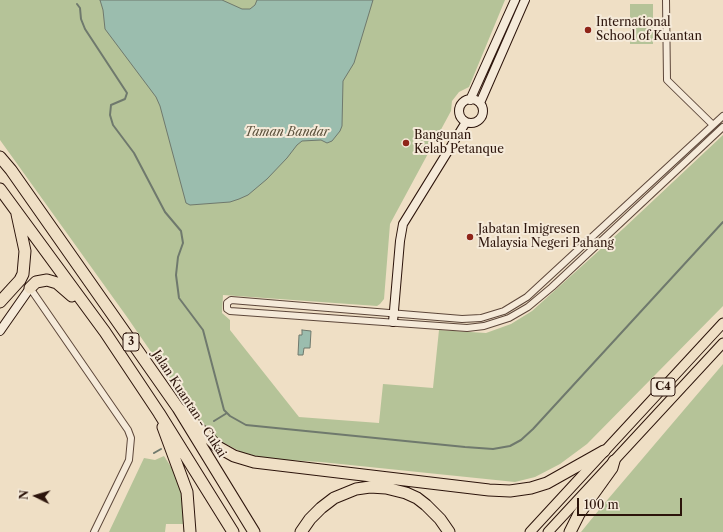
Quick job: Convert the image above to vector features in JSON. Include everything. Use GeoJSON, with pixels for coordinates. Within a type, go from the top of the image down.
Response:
{"type":"FeatureCollection","features":[{"type":"Feature","properties":{"kind":"highway","name":"Jalan Kuantan - Cukai"},"geometry":{"type":"LineString","coordinates":[[0,157],[178,408],[254,532]]}},
{"type":"Feature","properties":{"kind":"highway","name":"3"},"geometry":{"type":"LineString","coordinates":[[0,189],[105,332],[159,413],[233,532]]}},
{"type":"Feature","properties":{"kind":"highway"},"geometry":{"type":"LineString","coordinates":[[0,302],[20,280],[25,263],[24,243],[16,209]]}},
{"type":"Feature","properties":{"kind":"highway"},"geometry":{"type":"LineString","coordinates":[[30,288],[41,280],[57,283],[69,293],[105,332]]}},
{"type":"Feature","properties":{"kind":"highway"},"geometry":{"type":"LineString","coordinates":[[178,408],[218,447],[234,456],[254,462],[489,490],[510,491],[542,485],[560,477],[604,451]]}},
{"type":"Feature","properties":{"kind":"highway"},"geometry":{"type":"LineString","coordinates":[[159,413],[186,492],[190,532]]}},
{"type":"Feature","properties":{"kind":"highway"},"geometry":{"type":"LineString","coordinates":[[570,532],[579,514],[612,468],[614,461]]}},
{"type":"Feature","properties":{"kind":"highway"},"geometry":{"type":"LineString","coordinates":[[302,532],[316,513],[334,498],[344,493],[370,487],[392,489],[417,498],[440,518],[450,532]]}},
{"type":"Feature","properties":{"kind":"main road","name":"C4"},"geometry":{"type":"LineString","coordinates":[[604,451],[723,323]]}},
{"type":"Feature","properties":{"kind":"main road","name":"C4"},"geometry":{"type":"LineString","coordinates":[[614,461],[723,342]]}},
{"type":"Feature","properties":{"kind":"main road"},"geometry":{"type":"LineString","coordinates":[[530,532],[604,451]]}},
{"type":"Feature","properties":{"kind":"main road"},"geometry":{"type":"LineString","coordinates":[[548,532],[614,461]]}},
{"type":"Feature","properties":{"kind":"street"},"geometry":{"type":"LineString","coordinates":[[470,100],[514,0]]}},
{"type":"Feature","properties":{"kind":"street"},"geometry":{"type":"LineString","coordinates":[[480,103],[525,0]]}},
{"type":"Feature","properties":{"kind":"street"},"geometry":{"type":"LineString","coordinates":[[666,0],[667,80],[713,125]]}},
{"type":"Feature","properties":{"kind":"street"},"geometry":{"type":"LineString","coordinates":[[470,100],[480,103],[483,109],[481,118],[476,123],[466,122],[461,117],[460,107],[464,102],[470,100]]}},
{"type":"Feature","properties":{"kind":"street"},"geometry":{"type":"LineString","coordinates":[[723,116],[527,297],[504,311],[481,318],[469,319],[231,300],[227,303],[227,309],[230,311],[472,328],[508,318],[535,301],[723,127]]}},
{"type":"Feature","properties":{"kind":"street"},"geometry":{"type":"LineString","coordinates":[[393,322],[400,241],[403,224],[466,122]]}},
{"type":"Feature","properties":{"kind":"street"},"geometry":{"type":"LineString","coordinates":[[705,133],[710,139]]}},
{"type":"Feature","properties":{"kind":"street"},"geometry":{"type":"LineString","coordinates":[[595,234],[601,241]]}},
{"type":"Feature","properties":{"kind":"street"},"geometry":{"type":"LineString","coordinates":[[0,331],[30,288],[128,430],[131,438],[131,453],[129,460],[94,532]]}},
{"type":"Feature","properties":{"kind":"green space","name":"Taman Bandar"},"geometry":{"type":"Polygon","coordinates":[[[0,0],[505,0],[469,87],[459,92],[452,101],[451,111],[390,224],[384,299],[380,304],[377,306],[223,295],[222,313],[230,320],[230,330],[299,417],[379,423],[383,384],[433,388],[439,330],[486,333],[511,324],[532,311],[624,228],[723,135],[723,306],[587,444],[560,464],[535,477],[515,482],[321,462],[271,459],[243,453],[215,438],[200,423],[127,317],[0,140],[0,0]]]}},
{"type":"Feature","properties":{"kind":"green space"},"geometry":{"type":"Polygon","coordinates":[[[630,4],[653,4],[653,44],[630,44],[630,4]]]}},
{"type":"Feature","properties":{"kind":"green space"},"geometry":{"type":"Polygon","coordinates":[[[723,364],[723,532],[581,532],[603,505],[723,364]]]}},
{"type":"Feature","properties":{"kind":"green space"},"geometry":{"type":"Polygon","coordinates":[[[164,456],[175,473],[183,493],[187,524],[166,524],[165,532],[109,532],[144,458],[155,460],[164,456]]]}},
{"type":"Feature","properties":{"kind":"shaded area"},"geometry":{"type":"Polygon","coordinates":[[[100,0],[222,0],[242,9],[250,9],[255,5],[257,0],[373,0],[354,63],[343,81],[342,126],[340,131],[332,141],[327,143],[321,140],[302,141],[267,179],[248,195],[230,202],[190,205],[186,203],[160,106],[156,97],[105,29],[103,10],[100,0]]]}},
{"type":"Feature","properties":{"kind":"shaded area"},"geometry":{"type":"Polygon","coordinates":[[[302,330],[311,331],[310,348],[304,348],[303,355],[298,355],[299,335],[302,335],[302,330]]]}},
{"type":"Feature","properties":{"kind":"waterway"},"geometry":{"type":"LineString","coordinates":[[77,4],[80,8],[81,19],[85,29],[127,93],[125,99],[111,105],[110,115],[113,125],[134,153],[165,212],[181,231],[183,243],[178,257],[176,275],[179,298],[203,330],[224,410],[230,416],[246,425],[465,447],[493,449],[510,446],[521,440],[533,429],[723,222]]}},
{"type":"Feature","properties":{"kind":"waterway"},"geometry":{"type":"LineString","coordinates":[[214,421],[227,413]]}},
{"type":"Feature","properties":{"kind":"waterway"},"geometry":{"type":"LineString","coordinates":[[154,453],[161,449]]}},
{"type":"Feature","properties":{"kind":"place","name":"International School of Kuantan"},"geometry":{"type":"Point","coordinates":[588,30]}},
{"type":"Feature","properties":{"kind":"place","name":"Bangunan Kelab Petanque"},"geometry":{"type":"Point","coordinates":[406,143]}},
{"type":"Feature","properties":{"kind":"place","name":"Jabatan Imigresen Malaysia Negeri Pahang"},"geometry":{"type":"Point","coordinates":[470,237]}}]}
